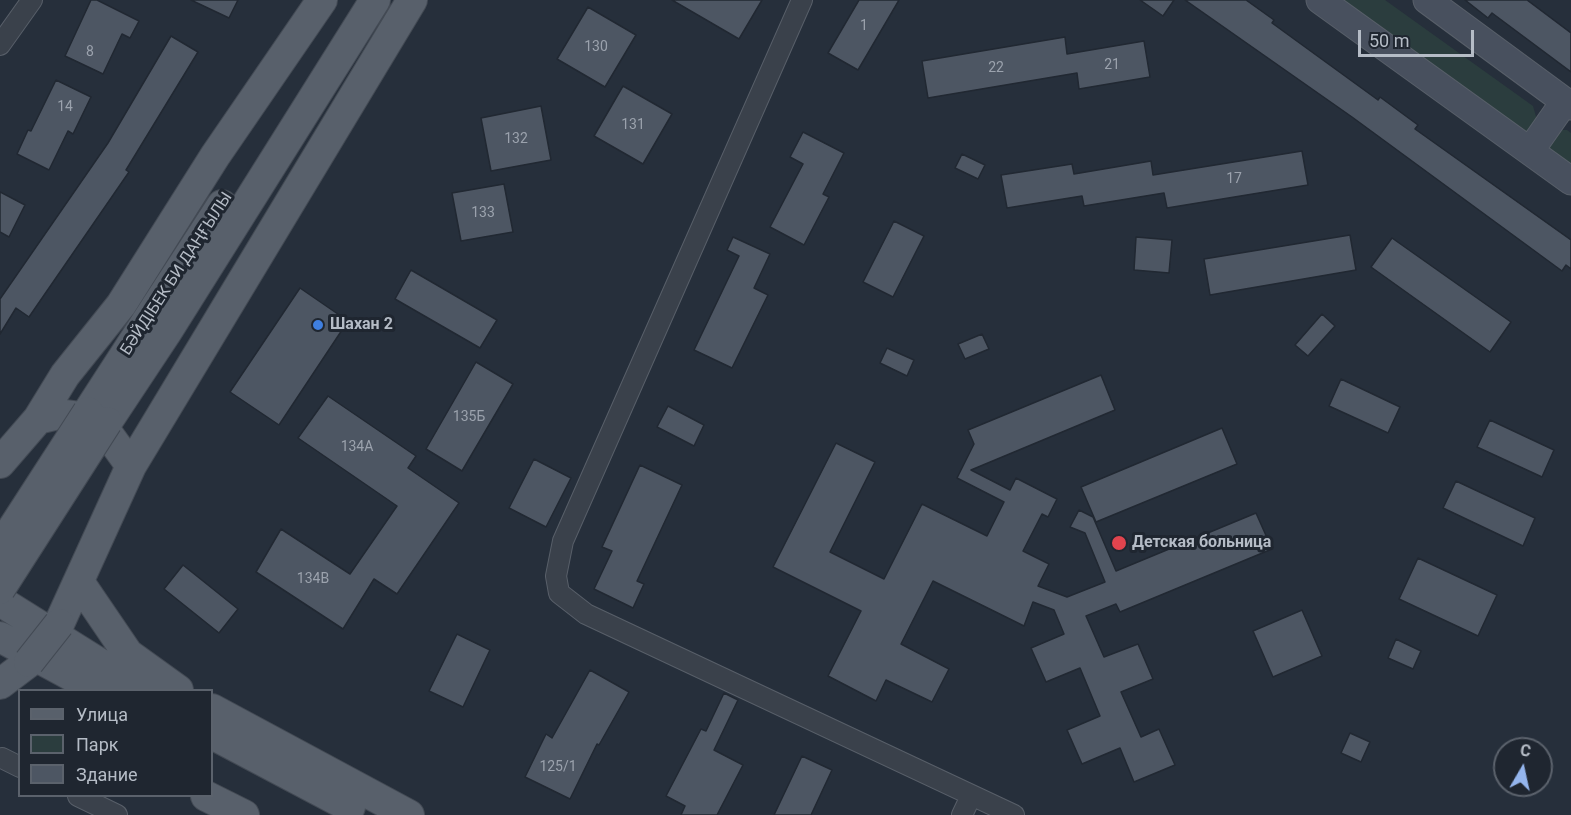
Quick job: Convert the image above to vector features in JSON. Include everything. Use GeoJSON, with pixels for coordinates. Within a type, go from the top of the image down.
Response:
{"type":"FeatureCollection","features":[{"type":"Feature","properties":{"kind":"main road"},"geometry":{"type":"LineString","coordinates":[[3,458],[38,419],[65,375],[121,305],[215,156],[322,0]]}},
{"type":"Feature","properties":{"kind":"main road","name":"БӘЙДІБЕК БИ ДАҢҒЫЛЫ"},"geometry":{"type":"LineString","coordinates":[[97,417],[126,356],[353,0]]}},
{"type":"Feature","properties":{"kind":"main road","name":"БӘЙДІБЕК БИ ДАҢҒЫЛЫ"},"geometry":{"type":"LineString","coordinates":[[0,548],[97,417],[166,333],[375,0]]}},
{"type":"Feature","properties":{"kind":"main road"},"geometry":{"type":"LineString","coordinates":[[18,698],[0,686],[29,662],[59,624],[131,466],[412,0]]}},
{"type":"Feature","properties":{"kind":"main road"},"geometry":{"type":"LineString","coordinates":[[38,419],[59,414],[88,418],[100,423],[131,466]]}},
{"type":"Feature","properties":{"kind":"main road"},"geometry":{"type":"LineString","coordinates":[[0,589],[97,417]]}},
{"type":"Feature","properties":{"kind":"main road"},"geometry":{"type":"LineString","coordinates":[[79,582],[128,654],[177,689]]}},
{"type":"Feature","properties":{"kind":"main road"},"geometry":{"type":"LineString","coordinates":[[0,601],[140,689]]}},
{"type":"Feature","properties":{"kind":"main road"},"geometry":{"type":"LineString","coordinates":[[0,637],[96,689]]}},
{"type":"Feature","properties":{"kind":"main road"},"geometry":{"type":"LineString","coordinates":[[213,710],[409,815]]}},
{"type":"Feature","properties":{"kind":"main road"},"geometry":{"type":"LineString","coordinates":[[213,735],[366,815]]}},
{"type":"Feature","properties":{"kind":"main road"},"geometry":{"type":"LineString","coordinates":[[213,754],[326,815]]}},
{"type":"Feature","properties":{"kind":"main road"},"geometry":{"type":"LineString","coordinates":[[210,797],[244,815]]}},
{"type":"Feature","properties":{"kind":"street"},"geometry":{"type":"LineString","coordinates":[[0,45],[32,0]]}},
{"type":"Feature","properties":{"kind":"street"},"geometry":{"type":"LineString","coordinates":[[802,0],[563,541],[556,576],[559,593],[586,614],[1014,815]]}},
{"type":"Feature","properties":{"kind":"street"},"geometry":{"type":"LineString","coordinates":[[1320,0],[1571,181]]}},
{"type":"Feature","properties":{"kind":"street"},"geometry":{"type":"LineString","coordinates":[[1427,0],[1568,104],[1530,151]]}},
{"type":"Feature","properties":{"kind":"street"},"geometry":{"type":"LineString","coordinates":[[962,815],[971,796]]}},
{"type":"Feature","properties":{"kind":"street"},"geometry":{"type":"LineString","coordinates":[[82,797],[117,815]]}},
{"type":"Feature","properties":{"kind":"green space"},"geometry":{"type":"Polygon","coordinates":[[[1306,0],[1385,0],[1533,106],[1537,120],[1521,140],[1505,144],[1306,0]]]}},
{"type":"Feature","properties":{"kind":"green space"},"geometry":{"type":"Polygon","coordinates":[[[1556,130],[1567,130],[1571,133],[1571,191],[1538,156],[1556,130]]]}},
{"type":"Feature","properties":{"kind":"building"},"geometry":{"type":"Polygon","coordinates":[[[91,0],[97,0],[139,21],[130,38],[122,34],[103,74],[65,56],[91,0]]]}},
{"type":"Feature","properties":{"kind":"building"},"geometry":{"type":"Polygon","coordinates":[[[191,0],[238,0],[229,18],[191,0]]]}},
{"type":"Feature","properties":{"kind":"building"},"geometry":{"type":"Polygon","coordinates":[[[672,0],[762,0],[739,39],[672,0]]]}},
{"type":"Feature","properties":{"kind":"building"},"geometry":{"type":"Polygon","coordinates":[[[859,0],[899,0],[858,70],[828,53],[859,0]]]}},
{"type":"Feature","properties":{"kind":"building"},"geometry":{"type":"Polygon","coordinates":[[[1140,0],[1174,0],[1163,16],[1140,0]]]}},
{"type":"Feature","properties":{"kind":"building"},"geometry":{"type":"Polygon","coordinates":[[[1185,0],[1246,0],[1274,20],[1272,23],[1378,100],[1380,97],[1418,125],[1415,129],[1571,240],[1571,269],[1566,265],[1562,271],[1352,117],[1185,0]]]}},
{"type":"Feature","properties":{"kind":"building"},"geometry":{"type":"Polygon","coordinates":[[[1465,0],[1527,0],[1571,33],[1571,72],[1492,13],[1488,18],[1465,0]]]}},
{"type":"Feature","properties":{"kind":"building"},"geometry":{"type":"Polygon","coordinates":[[[588,7],[636,35],[605,87],[557,59],[588,7]]]}},
{"type":"Feature","properties":{"kind":"building"},"geometry":{"type":"Polygon","coordinates":[[[171,36],[198,52],[126,170],[129,172],[29,317],[16,308],[0,334],[0,299],[108,143],[171,36]]]}},
{"type":"Feature","properties":{"kind":"building"},"geometry":{"type":"Polygon","coordinates":[[[1065,37],[1067,54],[1144,41],[1150,77],[1079,89],[1077,73],[928,98],[922,61],[1065,37]]]}},
{"type":"Feature","properties":{"kind":"building"},"geometry":{"type":"Polygon","coordinates":[[[56,80],[91,97],[73,134],[68,131],[49,170],[17,154],[56,80]]]}},
{"type":"Feature","properties":{"kind":"building"},"geometry":{"type":"Polygon","coordinates":[[[623,86],[672,114],[643,164],[594,136],[623,86]]]}},
{"type":"Feature","properties":{"kind":"building"},"geometry":{"type":"Polygon","coordinates":[[[541,106],[551,160],[491,171],[481,118],[541,106]]]}},
{"type":"Feature","properties":{"kind":"building"},"geometry":{"type":"Polygon","coordinates":[[[803,132],[844,153],[823,194],[829,197],[804,245],[770,227],[803,164],[790,157],[803,132]]]}},
{"type":"Feature","properties":{"kind":"building"},"geometry":{"type":"Polygon","coordinates":[[[1302,151],[1308,185],[1167,208],[1164,193],[1084,206],[1082,196],[1007,208],[1001,175],[1072,164],[1074,174],[1151,161],[1153,175],[1302,151]]]}},
{"type":"Feature","properties":{"kind":"building"},"geometry":{"type":"Polygon","coordinates":[[[962,154],[985,165],[978,179],[955,168],[962,154]]]}},
{"type":"Feature","properties":{"kind":"building"},"geometry":{"type":"Polygon","coordinates":[[[504,184],[513,232],[461,241],[452,193],[504,184]]]}},
{"type":"Feature","properties":{"kind":"building"},"geometry":{"type":"Polygon","coordinates":[[[0,192],[25,205],[9,237],[0,232],[0,192]]]}},
{"type":"Feature","properties":{"kind":"building"},"geometry":{"type":"Polygon","coordinates":[[[894,221],[924,236],[893,297],[863,282],[894,221]]]}},
{"type":"Feature","properties":{"kind":"building"},"geometry":{"type":"Polygon","coordinates":[[[1350,235],[1356,270],[1210,295],[1204,259],[1350,235]]]}},
{"type":"Feature","properties":{"kind":"building"},"geometry":{"type":"Polygon","coordinates":[[[733,237],[770,254],[754,288],[768,295],[732,368],[694,350],[739,256],[727,250],[733,237]]]}},
{"type":"Feature","properties":{"kind":"building"},"geometry":{"type":"Polygon","coordinates":[[[1136,237],[1172,240],[1169,273],[1134,270],[1136,237]]]}},
{"type":"Feature","properties":{"kind":"building"},"geometry":{"type":"Polygon","coordinates":[[[1392,238],[1511,322],[1490,352],[1371,267],[1392,238]]]}},
{"type":"Feature","properties":{"kind":"building"},"geometry":{"type":"Polygon","coordinates":[[[411,270],[497,320],[480,348],[395,299],[411,270]]]}},
{"type":"Feature","properties":{"kind":"building"},"geometry":{"type":"Polygon","coordinates":[[[300,288],[348,321],[279,425],[230,392],[300,288]]]}},
{"type":"Feature","properties":{"kind":"building"},"geometry":{"type":"Polygon","coordinates":[[[1322,314],[1335,326],[1308,356],[1295,345],[1322,314]]]}},
{"type":"Feature","properties":{"kind":"building"},"geometry":{"type":"Polygon","coordinates":[[[982,334],[989,349],[965,359],[958,344],[982,334]]]}},
{"type":"Feature","properties":{"kind":"building"},"geometry":{"type":"Polygon","coordinates":[[[887,348],[914,360],[907,376],[880,363],[887,348]]]}},
{"type":"Feature","properties":{"kind":"building"},"geometry":{"type":"Polygon","coordinates":[[[476,362],[513,384],[462,471],[426,449],[476,362]]]}},
{"type":"Feature","properties":{"kind":"building"},"geometry":{"type":"Polygon","coordinates":[[[1101,375],[1115,410],[971,470],[1010,490],[1016,478],[1057,499],[1048,517],[1042,514],[1023,551],[1049,564],[1038,586],[1067,597],[1105,582],[1085,533],[1070,527],[1079,510],[1093,517],[1116,571],[1256,513],[1272,549],[1120,612],[1116,604],[1086,616],[1104,657],[1138,644],[1153,679],[1121,692],[1141,737],[1159,729],[1175,765],[1134,782],[1120,748],[1082,764],[1067,730],[1100,716],[1080,668],[1046,682],[1031,648],[1064,634],[1054,610],[1033,602],[1024,626],[933,581],[901,644],[949,669],[932,702],[886,680],[876,701],[828,676],[861,611],[773,567],[836,443],[875,462],[830,552],[884,579],[922,504],[987,536],[1004,502],[957,478],[974,444],[968,430],[1101,375]]]}},
{"type":"Feature","properties":{"kind":"building"},"geometry":{"type":"Polygon","coordinates":[[[1341,379],[1400,407],[1388,433],[1329,406],[1341,379]]]}},
{"type":"Feature","properties":{"kind":"building"},"geometry":{"type":"Polygon","coordinates":[[[328,396],[416,456],[408,468],[459,503],[397,594],[374,579],[343,629],[256,572],[281,529],[350,574],[397,506],[298,438],[328,396]]]}},
{"type":"Feature","properties":{"kind":"building"},"geometry":{"type":"Polygon","coordinates":[[[668,406],[704,425],[694,446],[657,427],[668,406]]]}},
{"type":"Feature","properties":{"kind":"building"},"geometry":{"type":"Polygon","coordinates":[[[1490,420],[1554,450],[1542,477],[1477,447],[1490,420]]]}},
{"type":"Feature","properties":{"kind":"building"},"geometry":{"type":"Polygon","coordinates":[[[1222,428],[1237,464],[1096,522],[1081,487],[1222,428]]]}},
{"type":"Feature","properties":{"kind":"building"},"geometry":{"type":"Polygon","coordinates":[[[534,459],[571,478],[546,527],[509,508],[534,459]]]}},
{"type":"Feature","properties":{"kind":"building"},"geometry":{"type":"Polygon","coordinates":[[[640,465],[682,485],[637,581],[644,584],[633,608],[594,589],[612,551],[602,547],[640,465]]]}},
{"type":"Feature","properties":{"kind":"building"},"geometry":{"type":"Polygon","coordinates":[[[1456,481],[1535,518],[1523,546],[1443,508],[1456,481]]]}},
{"type":"Feature","properties":{"kind":"building"},"geometry":{"type":"Polygon","coordinates":[[[1418,558],[1497,595],[1478,636],[1399,599],[1418,558]]]}},
{"type":"Feature","properties":{"kind":"building"},"geometry":{"type":"Polygon","coordinates":[[[183,565],[238,609],[219,633],[164,589],[183,565]]]}},
{"type":"Feature","properties":{"kind":"building"},"geometry":{"type":"Polygon","coordinates":[[[1302,610],[1322,656],[1273,677],[1253,631],[1302,610]]]}},
{"type":"Feature","properties":{"kind":"building"},"geometry":{"type":"Polygon","coordinates":[[[457,634],[490,650],[463,707],[429,691],[457,634]]]}},
{"type":"Feature","properties":{"kind":"building"},"geometry":{"type":"Polygon","coordinates":[[[1396,639],[1421,651],[1413,669],[1388,658],[1396,639]]]}},
{"type":"Feature","properties":{"kind":"building"},"geometry":{"type":"Polygon","coordinates":[[[590,670],[629,692],[599,745],[597,744],[570,799],[525,777],[546,734],[552,738],[590,670]]]}},
{"type":"Feature","properties":{"kind":"building"},"geometry":{"type":"Polygon","coordinates":[[[724,693],[738,700],[714,750],[743,765],[717,815],[681,815],[685,806],[666,796],[701,729],[706,731],[724,693]]]}},
{"type":"Feature","properties":{"kind":"building"},"geometry":{"type":"Polygon","coordinates":[[[1350,733],[1370,742],[1361,762],[1341,753],[1350,733]]]}},
{"type":"Feature","properties":{"kind":"building"},"geometry":{"type":"Polygon","coordinates":[[[802,756],[832,770],[811,815],[774,815],[802,756]]]}},
{"type":"Feature","properties":{"kind":"place","name":"Шахан 2"},"geometry":{"type":"Point","coordinates":[318,325]}},
{"type":"Feature","properties":{"kind":"place","name":"Детская больница"},"geometry":{"type":"Point","coordinates":[1119,543]}}]}
